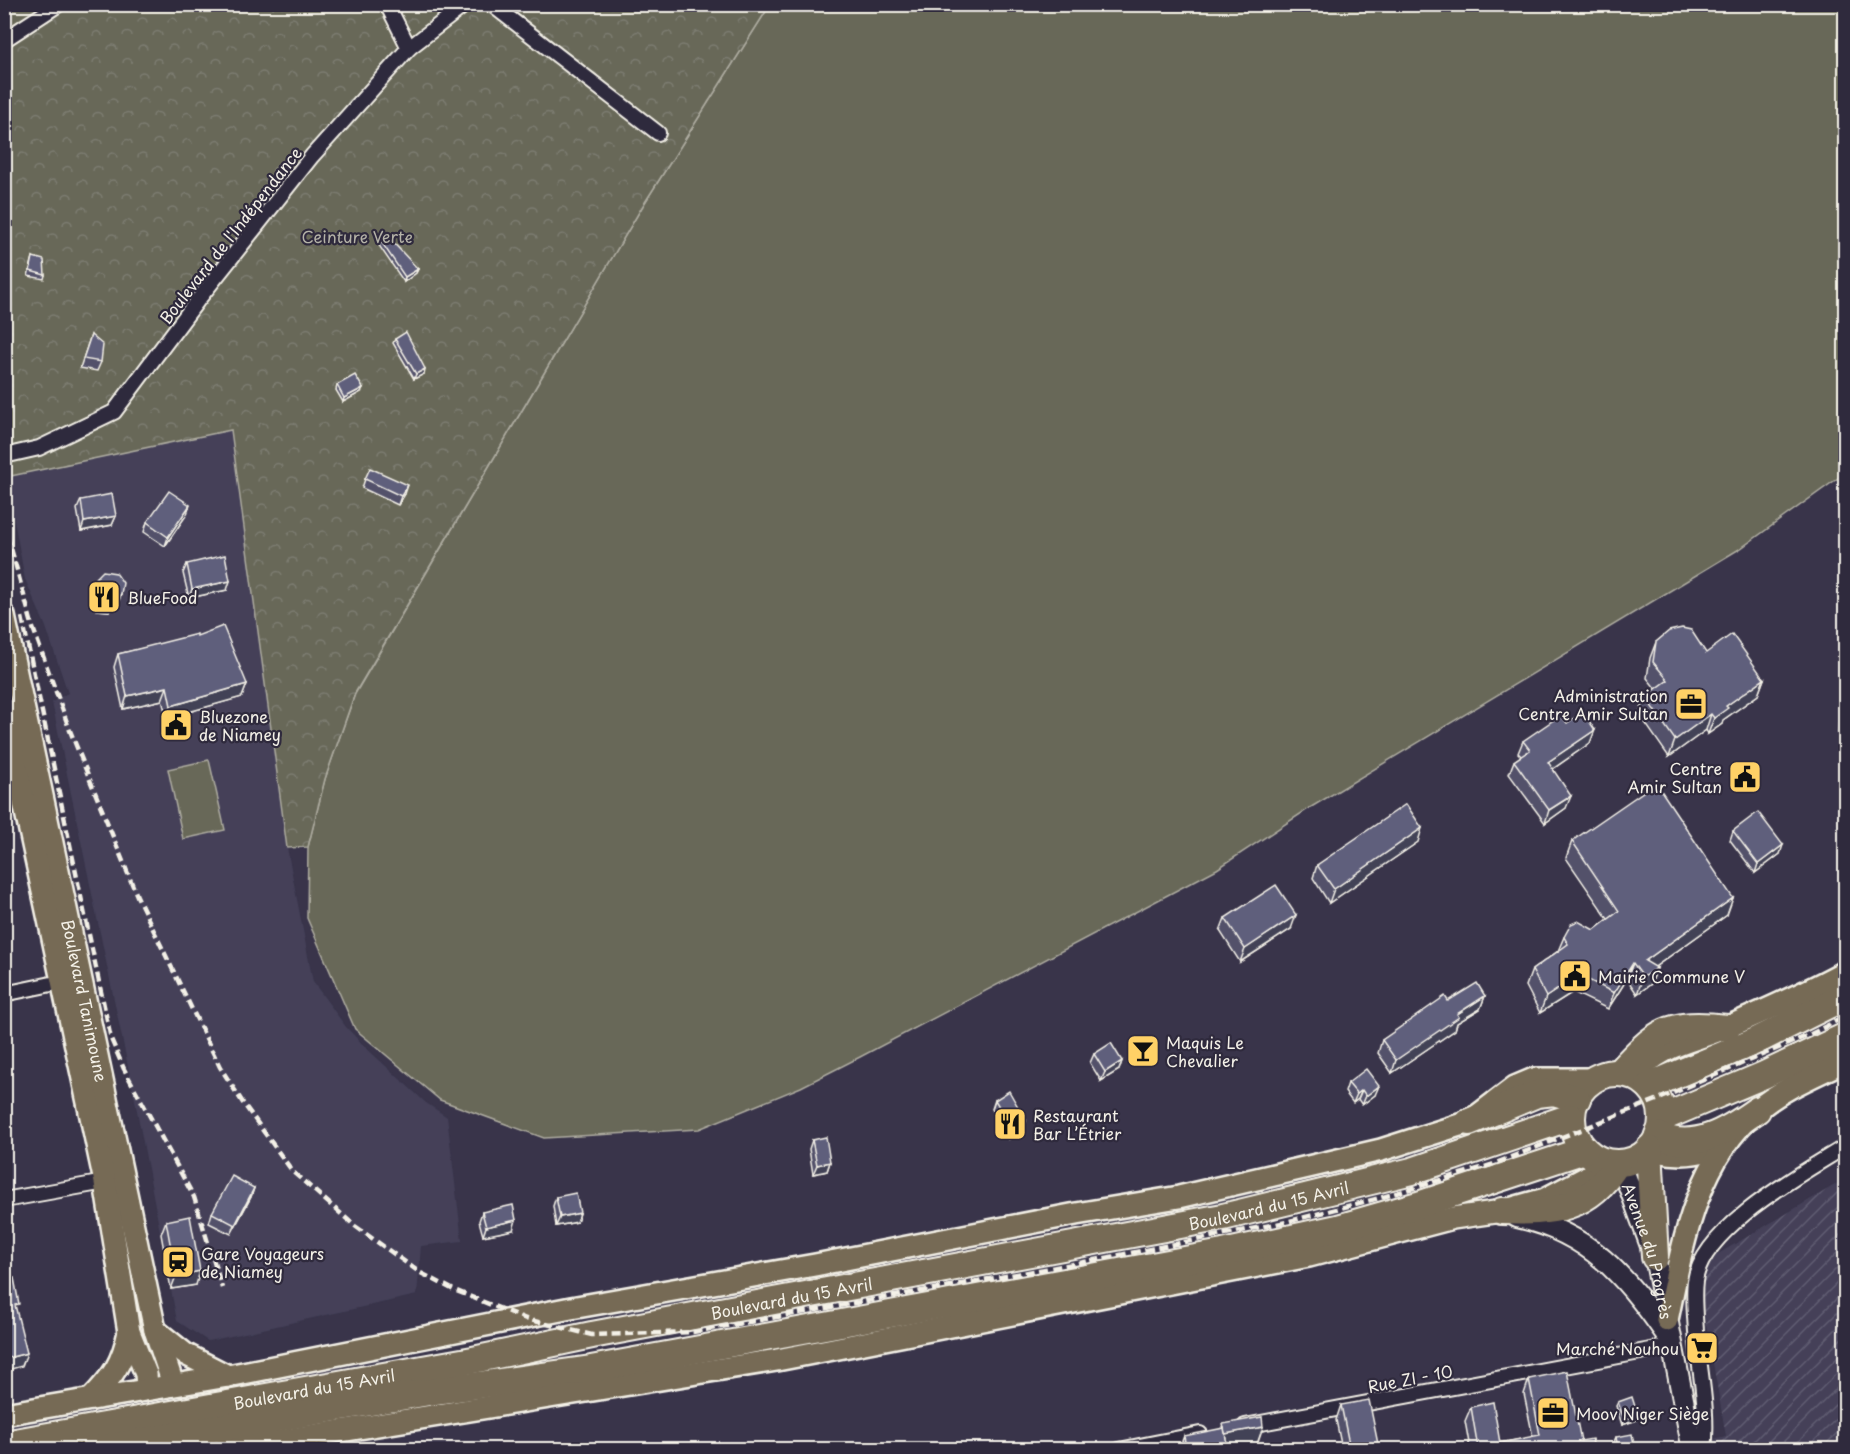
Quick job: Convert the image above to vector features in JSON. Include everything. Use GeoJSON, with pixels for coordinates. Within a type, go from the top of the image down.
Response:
{"type":"FeatureCollection","features":[{"type":"Feature","properties":{"kind":"highway"},"geometry":{"type":"LineString","coordinates":[[1845,996],[1756,1041],[1624,1078],[1586,1086],[1574,1108],[1578,1140],[1603,1158],[1640,1157],[1655,1138],[1764,1075],[1845,1036]]}},
{"type":"Feature","properties":{"kind":"highway"},"geometry":{"type":"LineString","coordinates":[[1624,1078],[1652,1038],[1668,1029],[1694,1024],[1727,1028]]}},
{"type":"Feature","properties":{"kind":"highway"},"geometry":{"type":"LineString","coordinates":[[1624,1078],[1659,1099],[1655,1138],[1655,1257]]}},
{"type":"Feature","properties":{"kind":"highway"},"geometry":{"type":"LineString","coordinates":[[1469,1122],[1537,1094],[1554,1092],[1574,1108]]}},
{"type":"Feature","properties":{"kind":"highway","name":"Boulevard du 15 Avril"},"geometry":{"type":"LineString","coordinates":[[4,1444],[473,1360],[592,1335],[1223,1217],[1412,1171],[1574,1108]]}},
{"type":"Feature","properties":{"kind":"highway"},"geometry":{"type":"LineString","coordinates":[[1655,1138],[1682,1141],[1706,1137],[1734,1126],[1757,1110]]}},
{"type":"Feature","properties":{"kind":"highway"},"geometry":{"type":"LineString","coordinates":[[1498,1211],[1550,1211],[1569,1206],[1600,1186],[1603,1158]]}},
{"type":"Feature","properties":{"kind":"highway","name":"Boulevard du 15 Avril"},"geometry":{"type":"LineString","coordinates":[[91,1449],[429,1392],[591,1369],[1223,1253],[1338,1228],[1406,1208],[1603,1158]]}},
{"type":"Feature","properties":{"kind":"main road","name":"Boulevard Tanimoune"},"geometry":{"type":"LineString","coordinates":[[4,616],[155,1330],[173,1384]]}},
{"type":"Feature","properties":{"kind":"main road","name":"Boulevard Tanimoune"},"geometry":{"type":"LineString","coordinates":[[4,709],[105,1182],[129,1332],[146,1374],[147,1388]]}},
{"type":"Feature","properties":{"kind":"main road"},"geometry":{"type":"LineString","coordinates":[[1727,1028],[1812,990],[1845,971]]}},
{"type":"Feature","properties":{"kind":"main road"},"geometry":{"type":"LineString","coordinates":[[1667,1320],[1693,1210],[1705,1182],[1734,1136],[1757,1110],[1784,1092],[1845,1060]]}},
{"type":"Feature","properties":{"kind":"main road","name":"Boulevard du 15 Avril"},"geometry":{"type":"LineString","coordinates":[[4,1414],[228,1376],[571,1308],[1179,1197],[1381,1150],[1469,1122],[1515,1087],[1534,1079],[1624,1078]]}},
{"type":"Feature","properties":{"kind":"main road"},"geometry":{"type":"LineString","coordinates":[[1655,1138],[1662,1153],[1701,1152],[1734,1136]]}},
{"type":"Feature","properties":{"kind":"main road"},"geometry":{"type":"LineString","coordinates":[[223,1449],[777,1360],[1309,1256],[1454,1218],[1498,1211]]}},
{"type":"Feature","properties":{"kind":"main road"},"geometry":{"type":"LineString","coordinates":[[124,1298],[148,1295]]}},
{"type":"Feature","properties":{"kind":"main road"},"geometry":{"type":"LineString","coordinates":[[155,1330],[185,1354],[228,1376]]}},
{"type":"Feature","properties":{"kind":"main road"},"geometry":{"type":"LineString","coordinates":[[91,1399],[108,1382],[123,1359],[129,1332]]}},
{"type":"Feature","properties":{"kind":"street"},"geometry":{"type":"LineString","coordinates":[[4,40],[59,4]]}},
{"type":"Feature","properties":{"kind":"street"},"geometry":{"type":"LineString","coordinates":[[387,4],[409,48]]}},
{"type":"Feature","properties":{"kind":"street","name":"Boulevard de l'Indépendance"},"geometry":{"type":"LineString","coordinates":[[4,456],[39,448],[114,412],[279,197],[384,74],[409,48],[466,4]]}},
{"type":"Feature","properties":{"kind":"street"},"geometry":{"type":"LineString","coordinates":[[491,4],[658,133]]}},
{"type":"Feature","properties":{"kind":"street"},"geometry":{"type":"LineString","coordinates":[[4,994],[61,981]]}},
{"type":"Feature","properties":{"kind":"street"},"geometry":{"type":"LineString","coordinates":[[1704,1449],[1706,1429],[1696,1329],[1695,1281],[1700,1265],[1741,1216],[1845,1146]]}},
{"type":"Feature","properties":{"kind":"street","name":"Avenue du Progrès"},"geometry":{"type":"LineString","coordinates":[[1603,1158],[1624,1173],[1655,1257],[1693,1449]]}},
{"type":"Feature","properties":{"kind":"street"},"geometry":{"type":"LineString","coordinates":[[4,1200],[105,1182]]}},
{"type":"Feature","properties":{"kind":"street"},"geometry":{"type":"LineString","coordinates":[[1498,1211],[1538,1221],[1568,1234],[1590,1248],[1627,1280],[1671,1344]]}},
{"type":"Feature","properties":{"kind":"street","name":"Rue ZI - 10"},"geometry":{"type":"LineString","coordinates":[[1119,1449],[1671,1344]]}},
{"type":"Feature","properties":{"kind":"shaded area"},"geometry":{"type":"Polygon","coordinates":[[[231,430],[287,848],[313,982],[346,1027],[365,1047],[426,1103],[447,1117],[462,1241],[421,1246],[417,1295],[208,1341],[177,1321],[135,1100],[52,702],[68,693],[46,627],[25,579],[6,477],[231,430]]]}},
{"type":"Feature","properties":{"kind":"shaded area"},"geometry":{"type":"Polygon","coordinates":[[[1845,1179],[1845,1449],[1664,1450],[1726,1436],[1696,1267],[1845,1179]]]}},
{"type":"Feature","properties":{"kind":"green space","name":"Ceinture Verte"},"geometry":{"type":"Polygon","coordinates":[[[4,5],[770,5],[642,207],[355,693],[325,779],[308,847],[287,848],[231,430],[6,477],[4,5]]]}},
{"type":"Feature","properties":{"kind":"green space"},"geometry":{"type":"Polygon","coordinates":[[[770,5],[1845,5],[1845,473],[1741,548],[1308,809],[1217,869],[801,1087],[699,1129],[544,1138],[440,1100],[355,1029],[307,918],[308,847],[325,779],[355,694],[642,207],[770,5]]]}},
{"type":"Feature","properties":{"kind":"green space"},"geometry":{"type":"Polygon","coordinates":[[[209,760],[225,830],[183,839],[168,769],[209,760]]]}},
{"type":"Feature","properties":{"kind":"building"},"geometry":{"type":"Polygon","coordinates":[[[386,235],[418,269],[405,277],[380,240],[386,235]]]}},
{"type":"Feature","properties":{"kind":"building"},"geometry":{"type":"Polygon","coordinates":[[[33,257],[44,260],[45,275],[30,271],[33,257]]]}},
{"type":"Feature","properties":{"kind":"building"},"geometry":{"type":"Polygon","coordinates":[[[406,332],[425,369],[416,374],[395,339],[406,332]]]}},
{"type":"Feature","properties":{"kind":"building"},"geometry":{"type":"Polygon","coordinates":[[[91,335],[103,345],[101,362],[83,359],[91,335]]]}},
{"type":"Feature","properties":{"kind":"building"},"geometry":{"type":"Polygon","coordinates":[[[355,375],[363,388],[344,398],[337,385],[355,375]]]}},
{"type":"Feature","properties":{"kind":"building"},"geometry":{"type":"Polygon","coordinates":[[[370,468],[408,485],[401,496],[365,479],[370,468]]]}},
{"type":"Feature","properties":{"kind":"building"},"geometry":{"type":"Polygon","coordinates":[[[169,491],[190,505],[168,537],[147,522],[169,491]]]}},
{"type":"Feature","properties":{"kind":"building"},"geometry":{"type":"Polygon","coordinates":[[[112,494],[116,516],[84,522],[81,500],[112,494]]]}},
{"type":"Feature","properties":{"kind":"building"},"geometry":{"type":"Polygon","coordinates":[[[225,555],[230,581],[192,589],[187,564],[225,555]]]}},
{"type":"Feature","properties":{"kind":"building"},"geometry":{"type":"Polygon","coordinates":[[[103,571],[116,573],[123,583],[121,594],[112,602],[100,601],[93,592],[94,580],[103,571]]]}},
{"type":"Feature","properties":{"kind":"building"},"geometry":{"type":"Polygon","coordinates":[[[223,626],[247,684],[171,706],[167,687],[127,696],[118,654],[197,634],[197,636],[223,626]]]}},
{"type":"Feature","properties":{"kind":"building"},"geometry":{"type":"Polygon","coordinates":[[[1682,628],[1691,630],[1706,653],[1732,634],[1764,679],[1726,706],[1728,708],[1714,718],[1711,714],[1675,740],[1645,697],[1668,680],[1653,662],[1656,642],[1669,631],[1682,628]]]}},
{"type":"Feature","properties":{"kind":"building"},"geometry":{"type":"Polygon","coordinates":[[[1583,712],[1595,730],[1548,762],[1571,796],[1549,810],[1514,761],[1530,750],[1523,741],[1561,715],[1567,723],[1583,712]]]}},
{"type":"Feature","properties":{"kind":"building"},"geometry":{"type":"Polygon","coordinates":[[[1656,783],[1733,898],[1645,961],[1657,968],[1643,977],[1633,963],[1614,993],[1579,975],[1546,997],[1532,970],[1568,944],[1564,937],[1571,924],[1578,921],[1594,930],[1619,911],[1572,841],[1656,783]]]}},
{"type":"Feature","properties":{"kind":"building"},"geometry":{"type":"Polygon","coordinates":[[[1406,804],[1422,828],[1334,889],[1317,865],[1406,804]]]}},
{"type":"Feature","properties":{"kind":"building"},"geometry":{"type":"Polygon","coordinates":[[[1758,812],[1783,845],[1758,864],[1733,831],[1758,812]]]}},
{"type":"Feature","properties":{"kind":"building"},"geometry":{"type":"Polygon","coordinates":[[[1276,885],[1296,915],[1245,949],[1225,918],[1276,885]]]}},
{"type":"Feature","properties":{"kind":"building"},"geometry":{"type":"Polygon","coordinates":[[[1477,983],[1485,996],[1457,1014],[1459,1017],[1396,1060],[1382,1040],[1445,996],[1448,1001],[1477,983]]]}},
{"type":"Feature","properties":{"kind":"building"},"geometry":{"type":"Polygon","coordinates":[[[1111,1043],[1122,1061],[1105,1072],[1094,1054],[1111,1043]]]}},
{"type":"Feature","properties":{"kind":"building"},"geometry":{"type":"Polygon","coordinates":[[[1366,1069],[1379,1086],[1366,1096],[1362,1090],[1357,1094],[1348,1083],[1366,1069]]]}},
{"type":"Feature","properties":{"kind":"building"},"geometry":{"type":"Polygon","coordinates":[[[1009,1091],[1026,1121],[1012,1129],[995,1100],[1009,1091]]]}},
{"type":"Feature","properties":{"kind":"building"},"geometry":{"type":"Polygon","coordinates":[[[826,1137],[830,1162],[817,1165],[812,1140],[826,1137]]]}},
{"type":"Feature","properties":{"kind":"building"},"geometry":{"type":"Polygon","coordinates":[[[232,1176],[254,1188],[235,1225],[212,1213],[232,1176]]]}},
{"type":"Feature","properties":{"kind":"building"},"geometry":{"type":"Polygon","coordinates":[[[576,1193],[580,1213],[560,1217],[556,1197],[576,1193]]]}},
{"type":"Feature","properties":{"kind":"building"},"geometry":{"type":"Polygon","coordinates":[[[513,1205],[516,1220],[486,1227],[482,1212],[513,1205]]]}},
{"type":"Feature","properties":{"kind":"building"},"geometry":{"type":"Polygon","coordinates":[[[190,1216],[200,1271],[176,1276],[166,1221],[190,1216]]]}},
{"type":"Feature","properties":{"kind":"building"},"geometry":{"type":"Polygon","coordinates":[[[4,1261],[6,1280],[14,1278],[19,1304],[15,1305],[27,1353],[4,1359],[4,1261]]]}},
{"type":"Feature","properties":{"kind":"building"},"geometry":{"type":"Polygon","coordinates":[[[1567,1371],[1581,1441],[1592,1439],[1594,1449],[1471,1449],[1478,1448],[1471,1407],[1493,1402],[1500,1443],[1540,1435],[1529,1379],[1567,1371]]]}},
{"type":"Feature","properties":{"kind":"building"},"geometry":{"type":"Polygon","coordinates":[[[1632,1397],[1638,1416],[1624,1420],[1618,1402],[1632,1397]]]}},
{"type":"Feature","properties":{"kind":"building"},"geometry":{"type":"Polygon","coordinates":[[[1369,1400],[1379,1449],[1350,1449],[1341,1405],[1369,1400]]]}},
{"type":"Feature","properties":{"kind":"building"},"geometry":{"type":"Polygon","coordinates":[[[1262,1417],[1263,1427],[1225,1434],[1223,1424],[1262,1417]]]}},
{"type":"Feature","properties":{"kind":"building"},"geometry":{"type":"Polygon","coordinates":[[[1224,1428],[1228,1449],[1186,1449],[1184,1436],[1224,1428]]]}},
{"type":"Feature","properties":{"kind":"building"},"geometry":{"type":"Polygon","coordinates":[[[1632,1434],[1635,1449],[1618,1449],[1616,1437],[1632,1434]]]}},
{"type":"Feature","properties":{"kind":"railway"},"geometry":{"type":"LineString","coordinates":[[4,523],[33,628],[69,728],[137,896],[220,1067],[243,1103],[293,1172],[355,1226],[419,1272],[454,1290],[526,1319],[592,1335],[693,1332],[1090,1261],[1286,1222],[1383,1197],[1491,1165],[1659,1099],[1811,1034],[1846,1016]]}},
{"type":"Feature","properties":{"kind":"railway"},"geometry":{"type":"LineString","coordinates":[[22,617],[111,1039],[124,1069],[194,1197],[222,1288]]}},
{"type":"Feature","properties":{"kind":"place","name":"BlueFood"},"geometry":{"type":"Point","coordinates":[104,597]}},
{"type":"Feature","properties":{"kind":"place","name":"Administration Centre Amir Sultan"},"geometry":{"type":"Point","coordinates":[1691,704]}},
{"type":"Feature","properties":{"kind":"place","name":"Bluezone de Niamey"},"geometry":{"type":"Point","coordinates":[176,725]}},
{"type":"Feature","properties":{"kind":"place","name":"Centre Amir Sultan"},"geometry":{"type":"Point","coordinates":[1745,777]}},
{"type":"Feature","properties":{"kind":"place","name":"Mairie Commune V"},"geometry":{"type":"Point","coordinates":[1575,976]}},
{"type":"Feature","properties":{"kind":"place","name":"Maquis Le Chevalier"},"geometry":{"type":"Point","coordinates":[1143,1051]}},
{"type":"Feature","properties":{"kind":"place","name":"Restaurant Bar L’Étrier"},"geometry":{"type":"Point","coordinates":[1010,1124]}},
{"type":"Feature","properties":{"kind":"place","name":"Gare Voyageurs de Niamey"},"geometry":{"type":"Point","coordinates":[178,1262]}},
{"type":"Feature","properties":{"kind":"place","name":"Marché Nouhou"},"geometry":{"type":"Point","coordinates":[1702,1348]}},
{"type":"Feature","properties":{"kind":"place","name":"Moov Niger Siège"},"geometry":{"type":"Point","coordinates":[1553,1413]}}]}
